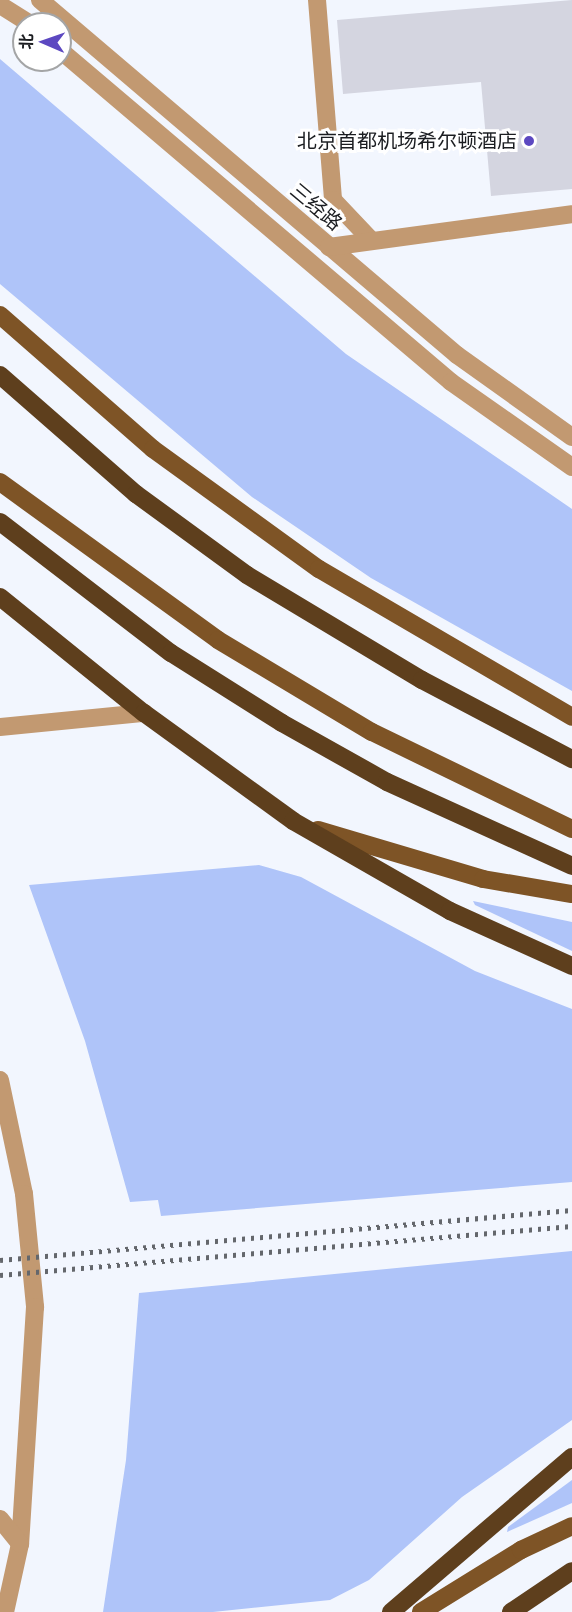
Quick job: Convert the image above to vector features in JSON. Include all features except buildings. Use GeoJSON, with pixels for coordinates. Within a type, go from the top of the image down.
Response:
{"type":"FeatureCollection","features":[{"type":"Feature","properties":{"kind":"highway"},"geometry":{"type":"LineString","coordinates":[[0,375],[136,494],[247,575],[422,680],[572,759]]}},
{"type":"Feature","properties":{"kind":"highway"},"geometry":{"type":"LineString","coordinates":[[0,522],[63,574],[171,652],[282,723],[387,782],[572,866]]}},
{"type":"Feature","properties":{"kind":"highway"},"geometry":{"type":"LineString","coordinates":[[0,597],[144,713],[293,821],[450,911],[572,966]]}},
{"type":"Feature","properties":{"kind":"highway"},"geometry":{"type":"LineString","coordinates":[[391,1612],[465,1543],[572,1457]]}},
{"type":"Feature","properties":{"kind":"highway"},"geometry":{"type":"LineString","coordinates":[[511,1612],[572,1571]]}},
{"type":"Feature","properties":{"kind":"main road"},"geometry":{"type":"LineString","coordinates":[[0,315],[153,449],[320,570],[414,628],[572,717]]}},
{"type":"Feature","properties":{"kind":"main road"},"geometry":{"type":"LineString","coordinates":[[0,482],[85,548],[259,664],[372,732],[572,829]]}},
{"type":"Feature","properties":{"kind":"main road"},"geometry":{"type":"LineString","coordinates":[[293,821],[414,861],[572,894]]}},
{"type":"Feature","properties":{"kind":"main road"},"geometry":{"type":"LineString","coordinates":[[421,1612],[521,1550],[572,1526]]}},
{"type":"Feature","properties":{"kind":"street","name":"三经路"},"geometry":{"type":"LineString","coordinates":[[40,0],[457,355],[572,437]]}},
{"type":"Feature","properties":{"kind":"street"},"geometry":{"type":"LineString","coordinates":[[317,0],[333,200],[370,240]]}},
{"type":"Feature","properties":{"kind":"street"},"geometry":{"type":"LineString","coordinates":[[72,60],[451,382],[572,467]]}},
{"type":"Feature","properties":{"kind":"street"},"geometry":{"type":"LineString","coordinates":[[329,247],[572,214]]}},
{"type":"Feature","properties":{"kind":"street"},"geometry":{"type":"LineString","coordinates":[[0,727],[144,713]]}},
{"type":"Feature","properties":{"kind":"street"},"geometry":{"type":"LineString","coordinates":[[0,1080],[24,1194],[35,1307],[20,1544],[5,1612]]}},
{"type":"Feature","properties":{"kind":"street"},"geometry":{"type":"LineString","coordinates":[[0,1519],[20,1544]]}},
{"type":"Feature","properties":{"kind":"shaded area"},"geometry":{"type":"Polygon","coordinates":[[[0,59],[12,69],[12,72],[15,72],[346,354],[572,509],[572,691],[371,578],[252,497],[0,284],[0,59]]]}},
{"type":"Feature","properties":{"kind":"shaded area"},"geometry":{"type":"Polygon","coordinates":[[[259,865],[301,877],[475,971],[572,1009],[572,1182],[161,1216],[158,1200],[130,1202],[85,1041],[29,885],[259,865]]]}},
{"type":"Feature","properties":{"kind":"shaded area"},"geometry":{"type":"Polygon","coordinates":[[[473,901],[572,922],[572,951],[475,905],[473,901]]]}},
{"type":"Feature","properties":{"kind":"shaded area"},"geometry":{"type":"Polygon","coordinates":[[[572,1251],[572,1420],[462,1497],[369,1580],[330,1600],[213,1612],[103,1612],[126,1460],[139,1293],[572,1251]]]}},
{"type":"Feature","properties":{"kind":"shaded area"},"geometry":{"type":"Polygon","coordinates":[[[572,1480],[572,1503],[507,1532],[508,1527],[572,1480]]]}},
{"type":"Feature","properties":{"kind":"railway"},"geometry":{"type":"LineString","coordinates":[[0,1260],[572,1210]]}},
{"type":"Feature","properties":{"kind":"railway"},"geometry":{"type":"LineString","coordinates":[[0,1275],[572,1226]]}},
{"type":"Feature","properties":{"kind":"place","name":"北京首都机场希尔顿酒店"},"geometry":{"type":"Point","coordinates":[529,141]}}]}
